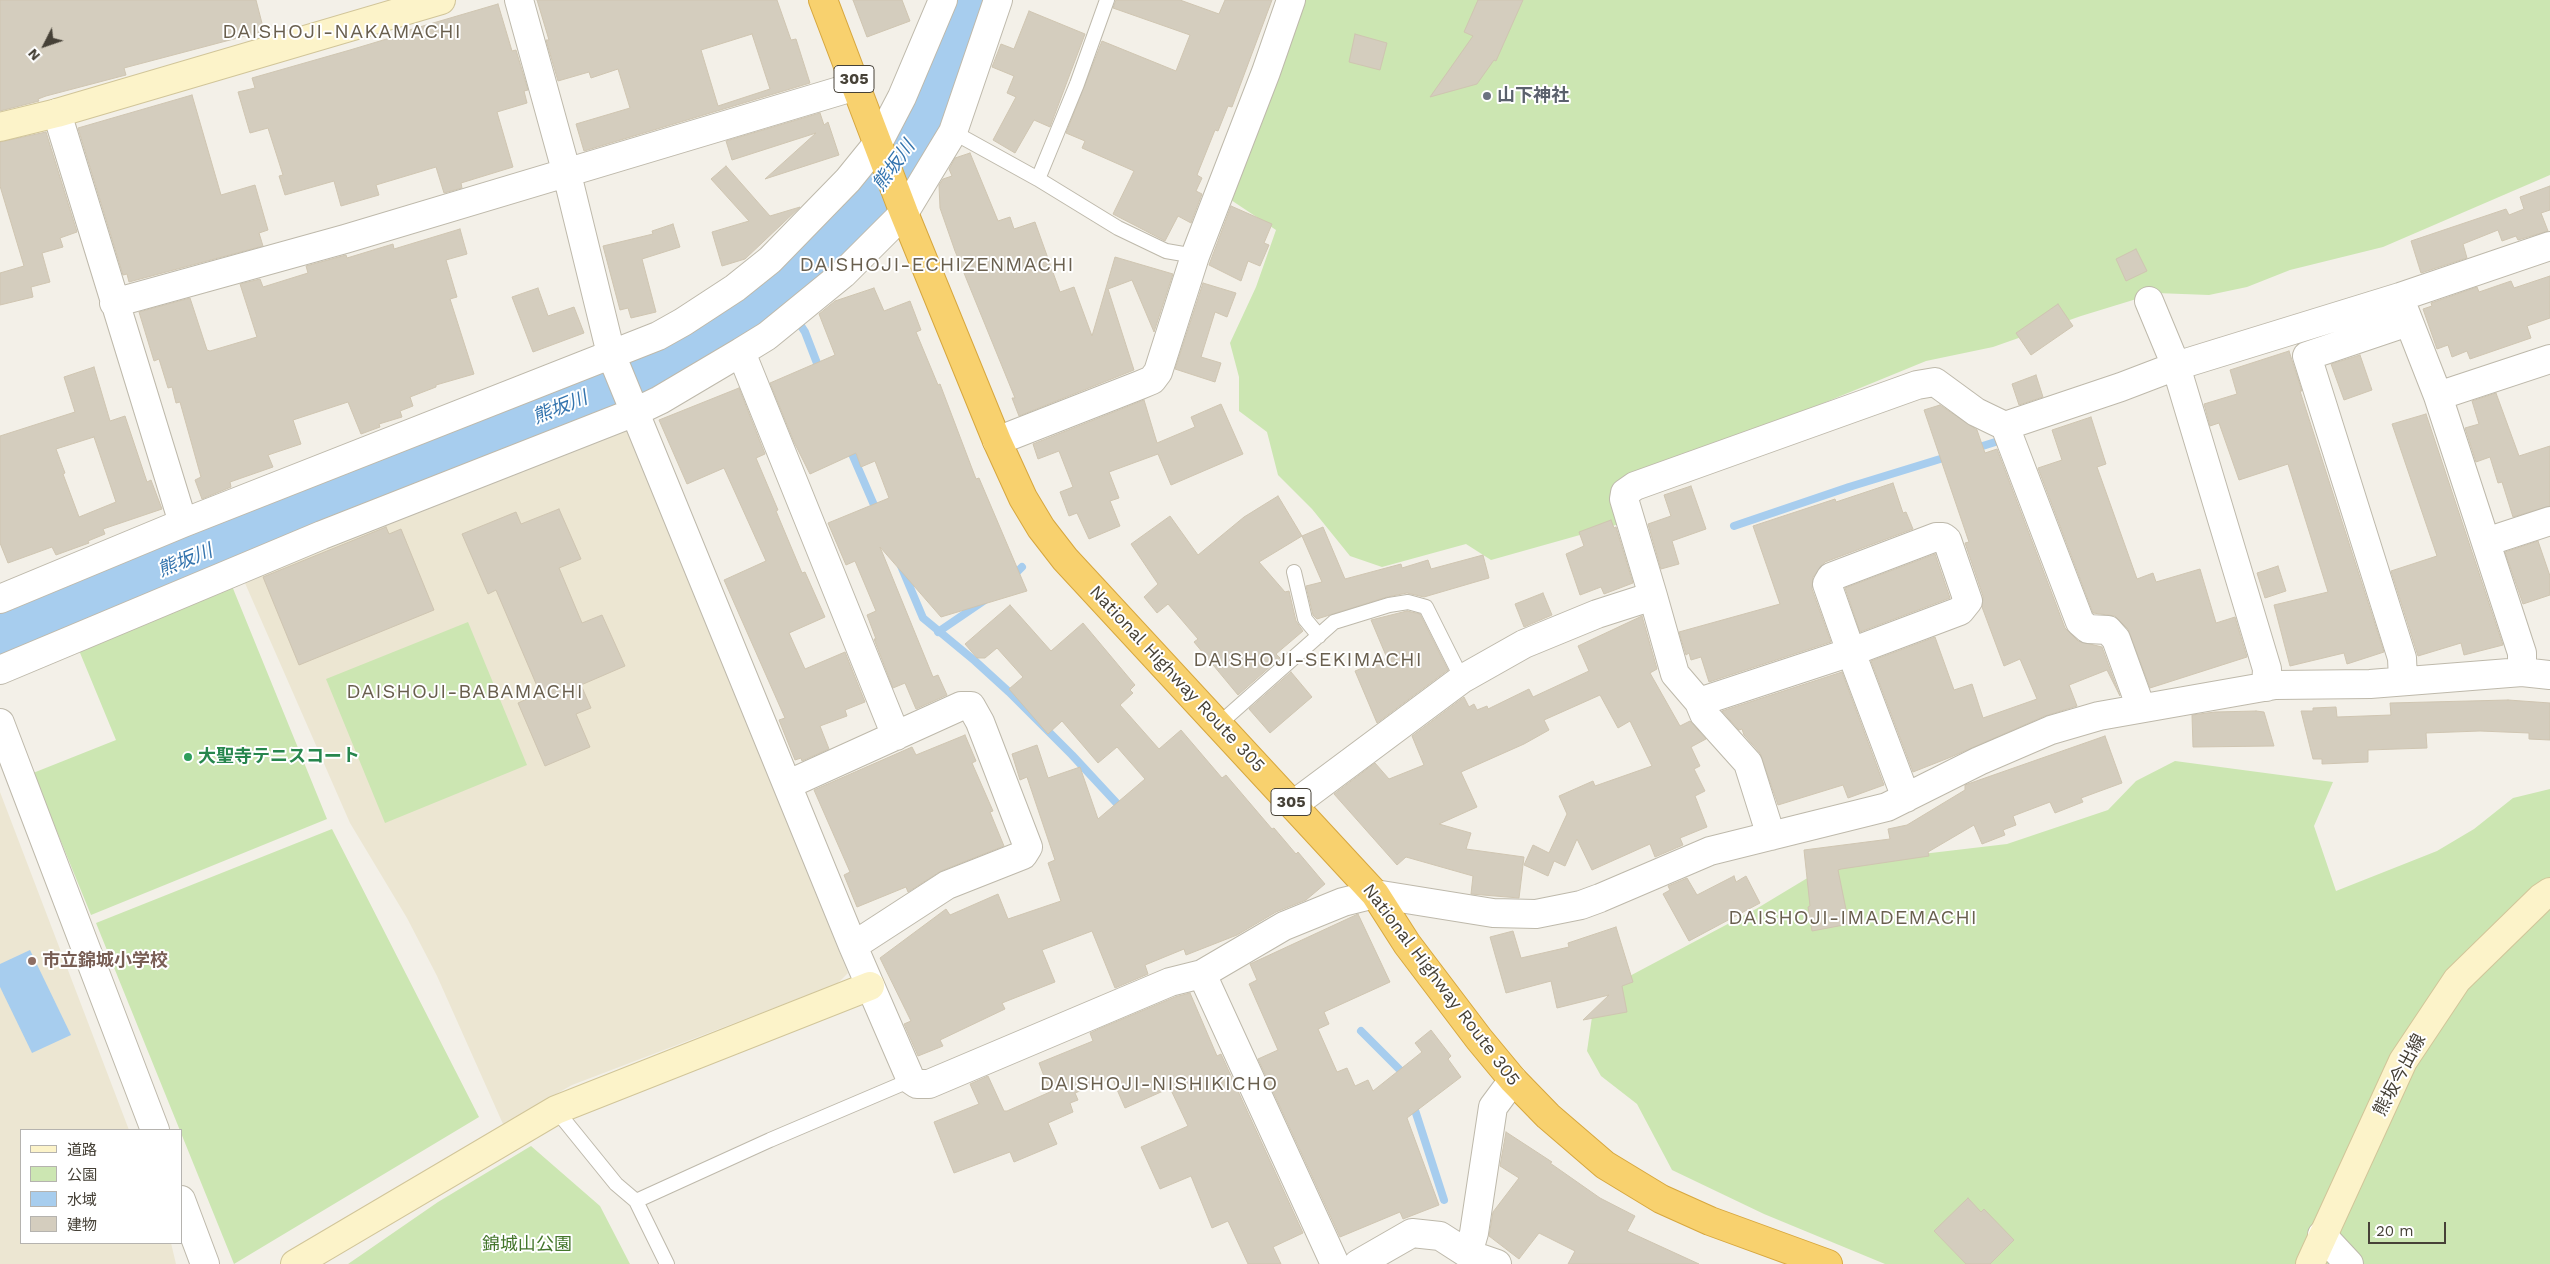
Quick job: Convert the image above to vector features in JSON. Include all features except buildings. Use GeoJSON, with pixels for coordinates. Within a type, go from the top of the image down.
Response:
{"type":"FeatureCollection","features":[{"type":"Feature","properties":{"kind":"highway","name":"National Highway Route 305"},"geometry":{"type":"LineString","coordinates":[[823,0],[902,207],[997,442],[1023,498],[1041,528],[1065,559],[1375,894],[1407,944],[1513,1080],[1533,1102],[1581,1145],[1630,1183],[1661,1200],[1710,1221],[1828,1264]]}},
{"type":"Feature","properties":{"kind":"street"},"geometry":{"type":"LineString","coordinates":[[0,127],[57,113],[442,0]]}},
{"type":"Feature","properties":{"kind":"street"},"geometry":{"type":"LineString","coordinates":[[519,0],[567,174],[614,360],[853,946],[911,1080],[917,1084],[929,1084],[1170,982],[1202,974],[1284,926],[1343,902],[1375,894],[1493,913],[1536,914],[1594,900],[1710,851],[1887,807],[1979,761],[2051,730],[2099,716],[2266,687],[2370,684],[2522,672],[2550,675]]}},
{"type":"Feature","properties":{"kind":"street"},"geometry":{"type":"LineString","coordinates":[[0,599],[183,523],[614,360],[658,336],[735,288],[770,260],[802,230],[848,180],[881,151],[943,0]]}},
{"type":"Feature","properties":{"kind":"street"},"geometry":{"type":"LineString","coordinates":[[0,670],[322,535],[660,400],[767,336],[843,274],[902,207],[953,132],[998,0]]}},
{"type":"Feature","properties":{"kind":"street"},"geometry":{"type":"LineString","coordinates":[[997,442],[1152,380],[1158,372],[1195,256],[1266,72],[1291,0]]}},
{"type":"Feature","properties":{"kind":"street"},"geometry":{"type":"LineString","coordinates":[[114,303],[345,239],[856,86]]}},
{"type":"Feature","properties":{"kind":"street"},"geometry":{"type":"LineString","coordinates":[[57,113],[183,523]]}},
{"type":"Feature","properties":{"kind":"street"},"geometry":{"type":"LineString","coordinates":[[2403,680],[2402,658],[2307,356],[2404,309],[2550,246]]}},
{"type":"Feature","properties":{"kind":"street"},"geometry":{"type":"LineString","coordinates":[[2149,301],[2176,366],[2267,669],[2266,687]]}},
{"type":"Feature","properties":{"kind":"street"},"geometry":{"type":"LineString","coordinates":[[2005,426],[2176,366],[2404,309]]}},
{"type":"Feature","properties":{"kind":"street"},"geometry":{"type":"LineString","coordinates":[[2404,309],[2438,396],[2486,542],[2522,653],[2522,672]]}},
{"type":"Feature","properties":{"kind":"street"},"geometry":{"type":"LineString","coordinates":[[741,352],[896,736]]}},
{"type":"Feature","properties":{"kind":"street"},"geometry":{"type":"LineString","coordinates":[[2438,396],[2550,359]]}},
{"type":"Feature","properties":{"kind":"street"},"geometry":{"type":"LineString","coordinates":[[1771,836],[1748,763],[1704,714],[1699,702],[1675,674],[1624,499],[1625,493],[1635,486],[1917,385],[1935,382],[1976,412],[2005,426],[2080,622],[2088,629],[2108,630],[2116,639],[2141,708]]}},
{"type":"Feature","properties":{"kind":"street"},"geometry":{"type":"LineString","coordinates":[[2486,542],[2550,521]]}},
{"type":"Feature","properties":{"kind":"street"},"geometry":{"type":"LineString","coordinates":[[1699,702],[1851,652],[1960,611],[1968,601],[1947,540],[1943,536],[1831,577],[1827,584],[1851,652],[1906,798]]}},
{"type":"Feature","properties":{"kind":"street"},"geometry":{"type":"LineString","coordinates":[[1293,804],[1462,679],[1524,644],[1597,614],[1653,596]]}},
{"type":"Feature","properties":{"kind":"street"},"geometry":{"type":"LineString","coordinates":[[788,784],[961,706],[971,706],[980,722],[1028,847],[1024,855],[947,886],[853,946]]}},
{"type":"Feature","properties":{"kind":"street"},"geometry":{"type":"LineString","coordinates":[[0,723],[155,1129]]}},
{"type":"Feature","properties":{"kind":"street","name":"熊坂今出線"},"geometry":{"type":"LineString","coordinates":[[2310,1264],[2408,1053],[2457,980],[2541,898],[2550,892]]}},
{"type":"Feature","properties":{"kind":"street"},"geometry":{"type":"LineString","coordinates":[[1202,974],[1335,1264]]}},
{"type":"Feature","properties":{"kind":"street"},"geometry":{"type":"LineString","coordinates":[[295,1264],[556,1110],[870,986]]}},
{"type":"Feature","properties":{"kind":"street"},"geometry":{"type":"LineString","coordinates":[[1468,1254],[1474,1233],[1493,1107],[1513,1080]]}},
{"type":"Feature","properties":{"kind":"street"},"geometry":{"type":"LineString","coordinates":[[182,1203],[205,1264]]}},
{"type":"Feature","properties":{"kind":"street"},"geometry":{"type":"LineString","coordinates":[[1358,1264],[1412,1234],[1440,1236],[1468,1254],[1497,1264]]}},
{"type":"Feature","properties":{"kind":"street"},"geometry":{"type":"LineString","coordinates":[[2322,1235],[2349,1264]]}},
{"type":"Feature","properties":{"kind":"lane"},"geometry":{"type":"LineString","coordinates":[[1038,179],[1077,84],[1107,0]]}},
{"type":"Feature","properties":{"kind":"lane"},"geometry":{"type":"LineString","coordinates":[[953,132],[1038,179],[1126,232],[1166,251],[1195,256]]}},
{"type":"Feature","properties":{"kind":"lane"},"geometry":{"type":"LineString","coordinates":[[1294,572],[1305,619],[1319,636]]}},
{"type":"Feature","properties":{"kind":"lane"},"geometry":{"type":"LineString","coordinates":[[1219,724],[1334,622],[1389,605],[1408,602],[1426,607],[1462,679]]}},
{"type":"Feature","properties":{"kind":"lane"},"geometry":{"type":"LineString","coordinates":[[636,1201],[770,1140],[911,1080]]}},
{"type":"Feature","properties":{"kind":"lane"},"geometry":{"type":"LineString","coordinates":[[556,1110],[616,1184],[636,1201],[668,1264]]}},
{"type":"Feature","properties":{"kind":"shaded area"},"geometry":{"type":"Polygon","coordinates":[[[628,427],[848,973],[837,984],[572,1085],[503,1124],[437,976],[407,918],[350,823],[241,574],[628,427]]]}},
{"type":"Feature","properties":{"kind":"shaded area","name":"市立錦城小学校"},"geometry":{"type":"Polygon","coordinates":[[[0,792],[129,1129],[20,1129],[20,1244],[171,1244],[176,1264],[0,1264],[0,792]]]}},
{"type":"Feature","properties":{"kind":"green space"},"geometry":{"type":"Polygon","coordinates":[[[1302,0],[2550,0],[2550,175],[2383,247],[2290,270],[2247,287],[2209,295],[2156,293],[2081,316],[1993,347],[1926,361],[1804,411],[1629,476],[1619,524],[1491,560],[1466,544],[1382,567],[1350,556],[1312,509],[1278,475],[1267,432],[1239,411],[1239,377],[1230,343],[1256,287],[1276,230],[1228,198],[1302,0]]]}},
{"type":"Feature","properties":{"kind":"green space","name":"大聖寺テニスコート"},"geometry":{"type":"Polygon","coordinates":[[[232,586],[327,819],[91,915],[33,773],[116,740],[78,648],[232,586]]]}},
{"type":"Feature","properties":{"kind":"green space"},"geometry":{"type":"Polygon","coordinates":[[[468,622],[527,765],[385,823],[326,679],[468,622]]]}},
{"type":"Feature","properties":{"kind":"green space"},"geometry":{"type":"Polygon","coordinates":[[[2175,761],[2333,782],[2314,826],[2336,891],[2437,851],[2474,829],[2513,798],[2550,789],[2550,1264],[1885,1264],[1764,1214],[1672,1170],[1637,1104],[1601,1076],[1587,1051],[1592,1017],[1624,979],[1756,909],[1829,865],[2007,844],[2108,810],[2136,781],[2175,761]]]}},
{"type":"Feature","properties":{"kind":"green space"},"geometry":{"type":"Polygon","coordinates":[[[332,829],[479,1117],[234,1264],[182,1136],[182,1129],[179,1129],[96,923],[332,829]]]}},
{"type":"Feature","properties":{"kind":"green space","name":"錦城山公園"},"geometry":{"type":"Polygon","coordinates":[[[531,1146],[600,1206],[630,1264],[348,1264],[438,1202],[531,1146]]]}},
{"type":"Feature","properties":{"kind":"water"},"geometry":{"type":"Polygon","coordinates":[[[30,950],[71,1035],[32,1053],[0,987],[0,964],[30,950]]]}},
{"type":"Feature","properties":{"kind":"waterway","name":"熊坂川"},"geometry":{"type":"LineString","coordinates":[[0,636],[663,366],[738,315],[827,246],[900,164],[933,105],[961,39],[973,0]]}},
{"type":"Feature","properties":{"kind":"waterway"},"geometry":{"type":"LineString","coordinates":[[775,286],[805,332],[820,371]]}},
{"type":"Feature","properties":{"kind":"waterway"},"geometry":{"type":"LineString","coordinates":[[1973,449],[2005,439]]}},
{"type":"Feature","properties":{"kind":"waterway"},"geometry":{"type":"LineString","coordinates":[[849,447],[877,512]]}},
{"type":"Feature","properties":{"kind":"waterway"},"geometry":{"type":"LineString","coordinates":[[1734,526],[1849,487],[1950,456]]}},
{"type":"Feature","properties":{"kind":"waterway"},"geometry":{"type":"LineString","coordinates":[[901,566],[923,618],[1009,692],[1072,755],[1123,810]]}},
{"type":"Feature","properties":{"kind":"waterway"},"geometry":{"type":"LineString","coordinates":[[1011,578],[1022,567]]}},
{"type":"Feature","properties":{"kind":"waterway"},"geometry":{"type":"LineString","coordinates":[[938,632],[985,600]]}},
{"type":"Feature","properties":{"kind":"waterway"},"geometry":{"type":"LineString","coordinates":[[1361,1031],[1402,1072],[1404,1079]]}},
{"type":"Feature","properties":{"kind":"waterway"},"geometry":{"type":"LineString","coordinates":[[1413,1104],[1444,1200]]}},
{"type":"Feature","properties":{"kind":"place","name":"山下神社"},"geometry":{"type":"Point","coordinates":[1487,96]}},
{"type":"Feature","properties":{"kind":"place","name":"大聖寺テニスコート"},"geometry":{"type":"Point","coordinates":[188,757]}},
{"type":"Feature","properties":{"kind":"place","name":"市立錦城小学校"},"geometry":{"type":"Point","coordinates":[32,961]}},
{"type":"Feature","properties":{"kind":"district","name":"DAISHOJI-NAKAMACHI"},"geometry":{"type":"Point","coordinates":[342,32]}},
{"type":"Feature","properties":{"kind":"district","name":"DAISHOJI-ECHIZENMACHI"},"geometry":{"type":"Point","coordinates":[937,265]}},
{"type":"Feature","properties":{"kind":"district","name":"DAISHOJI-SEKIMACHI"},"geometry":{"type":"Point","coordinates":[1308,660]}},
{"type":"Feature","properties":{"kind":"district","name":"DAISHOJI-BABAMACHI"},"geometry":{"type":"Point","coordinates":[465,692]}},
{"type":"Feature","properties":{"kind":"district","name":"DAISHOJI-IMADEMACHI"},"geometry":{"type":"Point","coordinates":[1853,918]}},
{"type":"Feature","properties":{"kind":"district","name":"DAISHOJI-NISHIKICHO"},"geometry":{"type":"Point","coordinates":[1159,1084]}}]}
